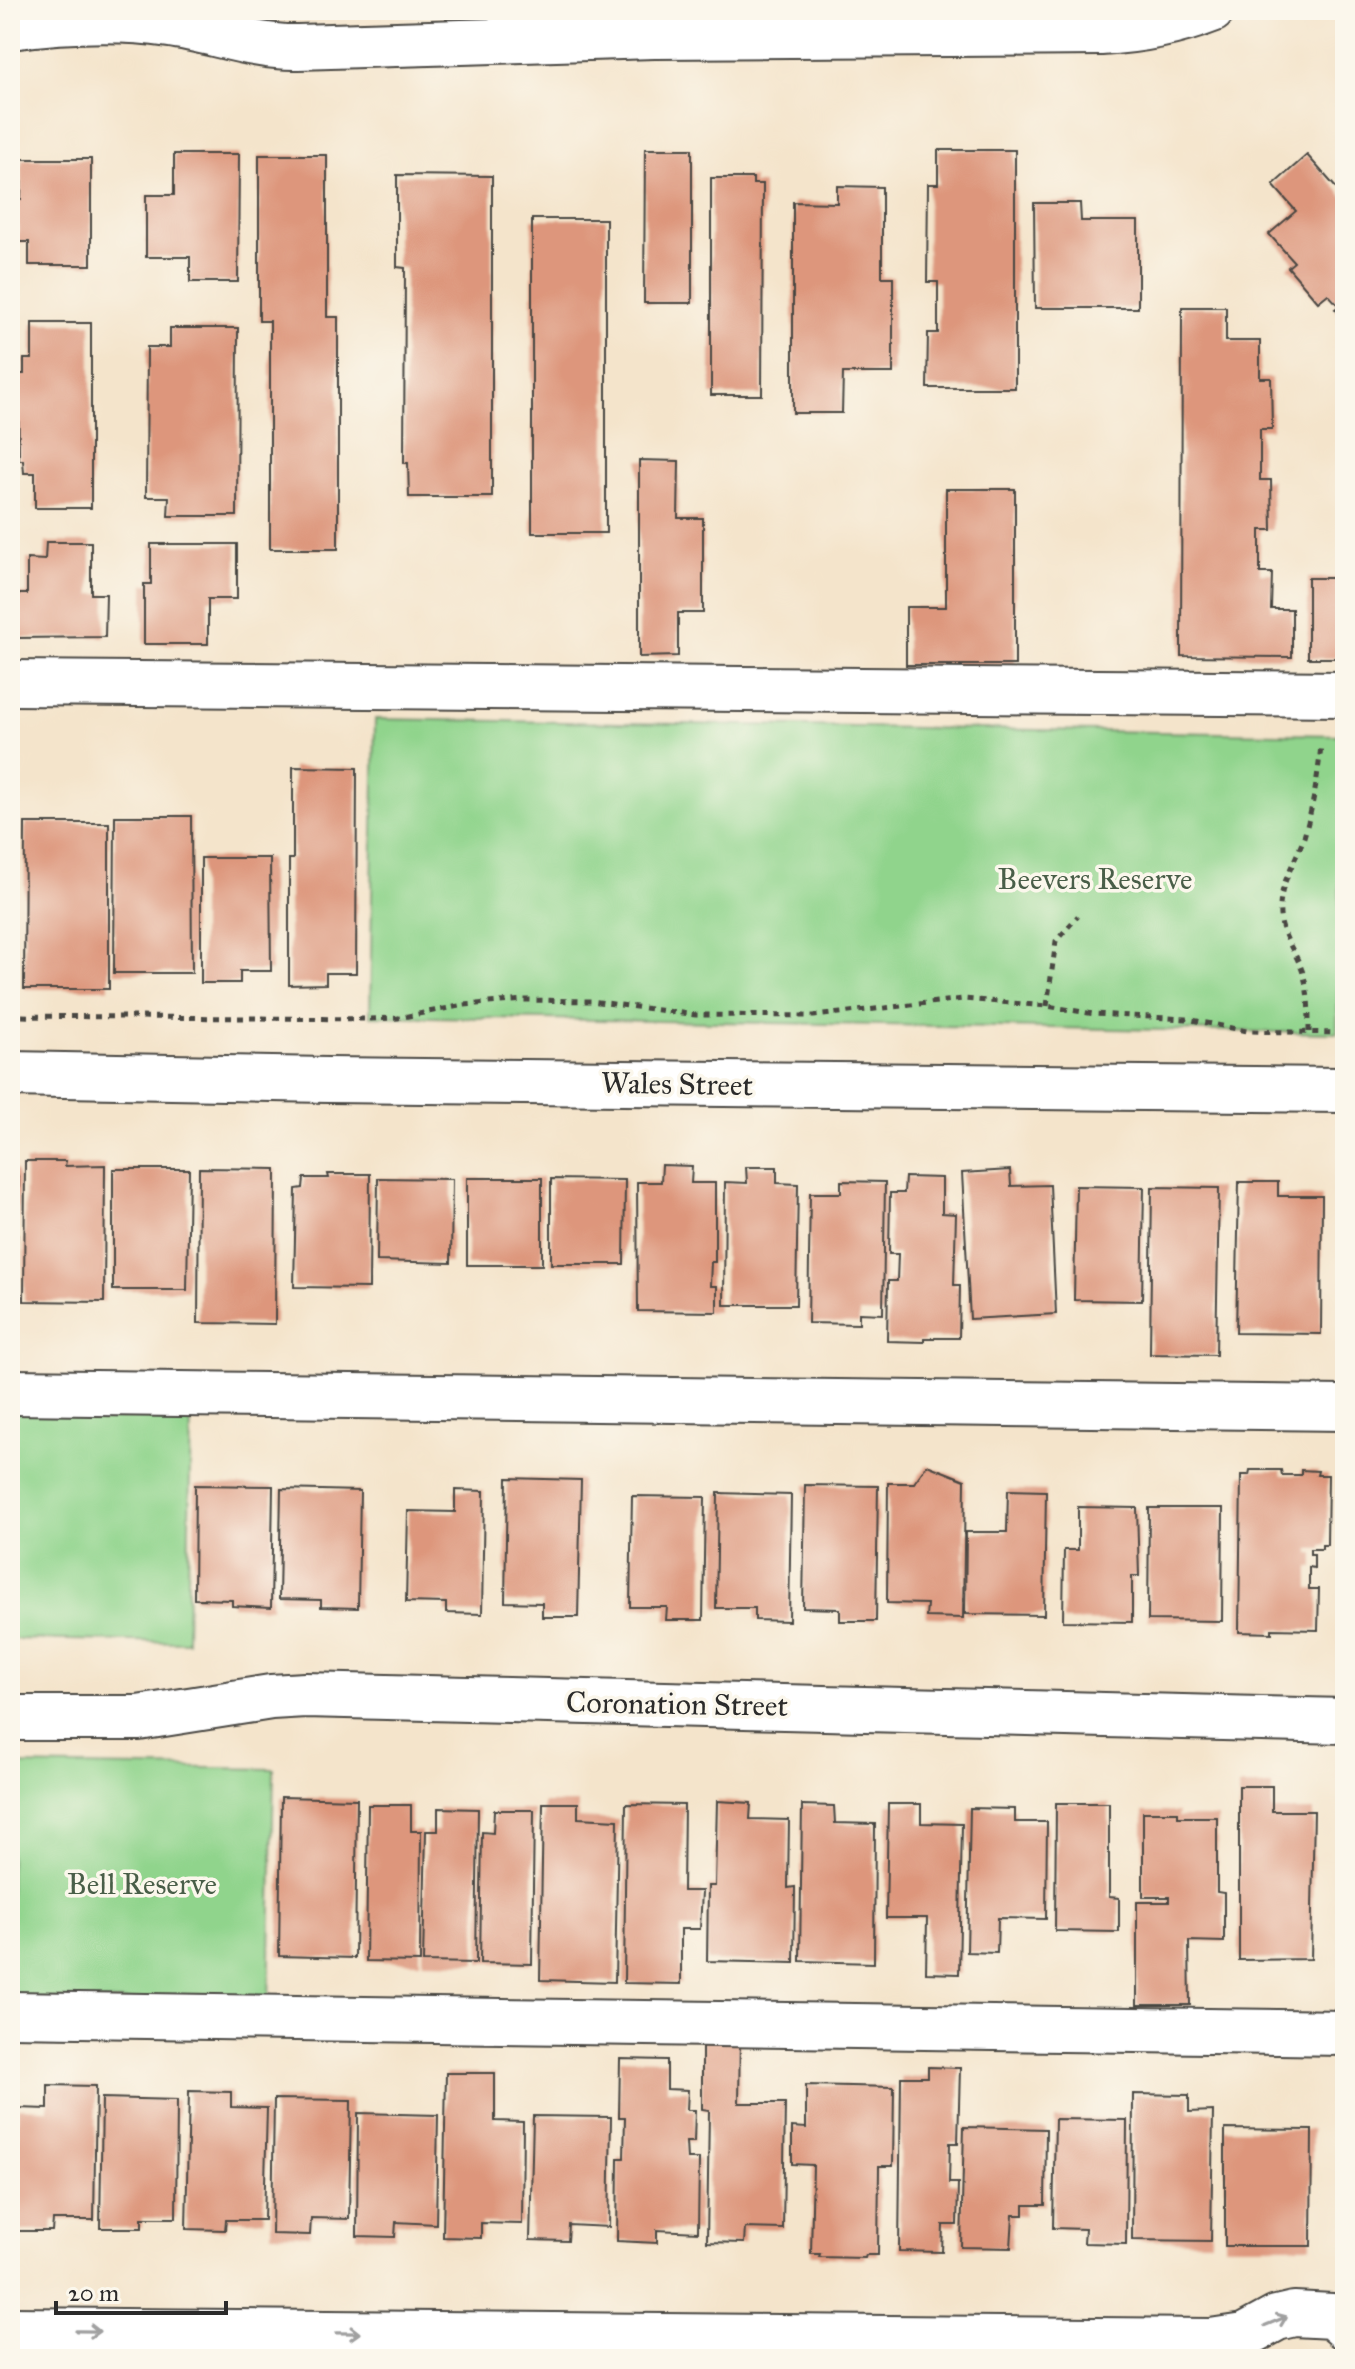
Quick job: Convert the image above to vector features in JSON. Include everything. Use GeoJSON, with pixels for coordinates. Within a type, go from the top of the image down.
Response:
{"type":"FeatureCollection","features":[{"type":"Feature","properties":{"kind":"street"},"geometry":{"type":"LineString","coordinates":[[10,27],[93,20],[140,22],[198,29],[248,42],[286,47],[654,36],[1101,33],[1136,31],[1179,22],[1212,10]]}},
{"type":"Feature","properties":{"kind":"street"},"geometry":{"type":"LineString","coordinates":[[10,683],[1336,694]]}},
{"type":"Feature","properties":{"kind":"street","name":"Wales Street"},"geometry":{"type":"LineString","coordinates":[[10,1074],[1345,1090]]}},
{"type":"Feature","properties":{"kind":"street"},"geometry":{"type":"LineString","coordinates":[[10,1392],[1345,1408]]}},
{"type":"Feature","properties":{"kind":"street","name":"Coronation Street"},"geometry":{"type":"LineString","coordinates":[[10,1718],[138,1718],[271,1697],[305,1695],[1345,1721]]}},
{"type":"Feature","properties":{"kind":"street"},"geometry":{"type":"LineString","coordinates":[[10,2014],[1345,2033]]}},
{"type":"Feature","properties":{"kind":"street"},"geometry":{"type":"LineString","coordinates":[[10,2330],[1211,2341],[1244,2336],[1277,2318],[1294,2314],[1332,2316],[1345,2327]]}},
{"type":"Feature","properties":{"kind":"path"},"geometry":{"type":"LineString","coordinates":[[1309,1032],[1309,999],[1302,970],[1283,934],[1279,911],[1282,888],[1303,840],[1336,694]]}},
{"type":"Feature","properties":{"kind":"path"},"geometry":{"type":"LineString","coordinates":[[1047,1006],[1056,941],[1078,916]]}},
{"type":"Feature","properties":{"kind":"path"},"geometry":{"type":"LineString","coordinates":[[10,1016],[384,1018],[464,1005],[524,1000],[591,1001],[696,1015],[814,1016],[963,999],[1047,1006],[1094,1014],[1187,1019],[1247,1031],[1337,1033]]}},
{"type":"Feature","properties":{"kind":"green space","name":"Beevers Reserve"},"geometry":{"type":"Polygon","coordinates":[[[375,719],[1342,735],[1337,1033],[370,1016],[375,719]]]}},
{"type":"Feature","properties":{"kind":"green space"},"geometry":{"type":"Polygon","coordinates":[[[10,1408],[191,1411],[187,1642],[10,1639],[10,1408]]]}},
{"type":"Feature","properties":{"kind":"green space","name":"Bell Reserve"},"geometry":{"type":"Polygon","coordinates":[[[10,1765],[274,1769],[269,2004],[10,1999],[10,1765]]]}},
{"type":"Feature","properties":{"kind":"building"},"geometry":{"type":"Polygon","coordinates":[[[645,149],[692,149],[692,303],[644,303],[645,149]]]}},
{"type":"Feature","properties":{"kind":"building"},"geometry":{"type":"Polygon","coordinates":[[[938,150],[1015,150],[1015,388],[927,388],[928,333],[938,333],[938,282],[927,282],[928,184],[938,184],[938,150]]]}},
{"type":"Feature","properties":{"kind":"building"},"geometry":{"type":"Polygon","coordinates":[[[174,154],[239,154],[238,282],[190,282],[190,257],[146,257],[146,195],[174,195],[174,154]]]}},
{"type":"Feature","properties":{"kind":"building"},"geometry":{"type":"Polygon","coordinates":[[[259,155],[327,155],[327,317],[338,317],[338,549],[270,549],[270,321],[259,321],[259,155]]]}},
{"type":"Feature","properties":{"kind":"building"},"geometry":{"type":"Polygon","coordinates":[[[1307,155],[1345,198],[1345,320],[1335,309],[1339,306],[1328,294],[1318,302],[1288,267],[1294,262],[1269,234],[1296,211],[1273,185],[1307,155]]]}},
{"type":"Feature","properties":{"kind":"building"},"geometry":{"type":"Polygon","coordinates":[[[22,159],[91,159],[91,265],[29,265],[29,242],[18,242],[22,159]]]}},
{"type":"Feature","properties":{"kind":"building"},"geometry":{"type":"Polygon","coordinates":[[[397,175],[492,176],[492,497],[409,497],[408,463],[404,463],[405,268],[397,267],[397,175]]]}},
{"type":"Feature","properties":{"kind":"building"},"geometry":{"type":"Polygon","coordinates":[[[711,178],[753,178],[753,184],[763,184],[762,395],[711,395],[711,178]]]}},
{"type":"Feature","properties":{"kind":"building"},"geometry":{"type":"Polygon","coordinates":[[[837,186],[882,187],[882,277],[893,277],[893,373],[843,373],[842,413],[793,413],[793,202],[837,203],[837,186]]]}},
{"type":"Feature","properties":{"kind":"building"},"geometry":{"type":"Polygon","coordinates":[[[1034,203],[1080,203],[1081,221],[1138,221],[1138,308],[1035,308],[1034,203]]]}},
{"type":"Feature","properties":{"kind":"building"},"geometry":{"type":"Polygon","coordinates":[[[532,219],[606,219],[606,533],[532,533],[532,219]]]}},
{"type":"Feature","properties":{"kind":"building"},"geometry":{"type":"Polygon","coordinates":[[[1182,307],[1226,307],[1226,341],[1260,341],[1260,378],[1271,378],[1272,429],[1260,429],[1260,480],[1271,480],[1272,530],[1260,530],[1260,573],[1272,573],[1271,609],[1292,609],[1292,657],[1181,656],[1182,307]]]}},
{"type":"Feature","properties":{"kind":"building"},"geometry":{"type":"Polygon","coordinates":[[[32,323],[91,323],[91,508],[35,508],[35,473],[24,473],[23,460],[19,460],[18,374],[24,374],[24,359],[32,359],[32,323]]]}},
{"type":"Feature","properties":{"kind":"building"},"geometry":{"type":"Polygon","coordinates":[[[170,328],[238,328],[237,516],[168,516],[169,497],[146,497],[147,347],[170,347],[170,328]]]}},
{"type":"Feature","properties":{"kind":"building"},"geometry":{"type":"Polygon","coordinates":[[[639,460],[679,461],[678,518],[703,518],[703,613],[678,613],[678,656],[639,657],[639,460]]]}},
{"type":"Feature","properties":{"kind":"building"},"geometry":{"type":"Polygon","coordinates":[[[946,489],[1015,489],[1015,665],[906,665],[906,607],[946,607],[946,489]]]}},
{"type":"Feature","properties":{"kind":"building"},"geometry":{"type":"Polygon","coordinates":[[[46,542],[91,542],[91,594],[106,594],[105,637],[17,638],[17,594],[27,594],[27,559],[45,560],[46,542]]]}},
{"type":"Feature","properties":{"kind":"building"},"geometry":{"type":"Polygon","coordinates":[[[151,544],[237,544],[237,599],[208,599],[208,644],[144,644],[144,584],[151,584],[151,544]]]}},
{"type":"Feature","properties":{"kind":"building"},"geometry":{"type":"Polygon","coordinates":[[[1308,578],[1345,578],[1345,658],[1308,658],[1308,578]]]}},
{"type":"Feature","properties":{"kind":"building"},"geometry":{"type":"Polygon","coordinates":[[[293,767],[357,768],[356,973],[326,973],[326,984],[289,985],[293,767]]]}},
{"type":"Feature","properties":{"kind":"building"},"geometry":{"type":"Polygon","coordinates":[[[115,816],[191,816],[192,973],[114,973],[115,816]]]}},
{"type":"Feature","properties":{"kind":"building"},"geometry":{"type":"Polygon","coordinates":[[[25,823],[109,823],[109,989],[24,989],[25,823]]]}},
{"type":"Feature","properties":{"kind":"building"},"geometry":{"type":"Polygon","coordinates":[[[201,858],[270,858],[271,971],[240,971],[240,983],[201,983],[201,858]]]}},
{"type":"Feature","properties":{"kind":"building"},"geometry":{"type":"Polygon","coordinates":[[[25,1161],[66,1161],[65,1166],[105,1165],[104,1302],[24,1301],[25,1161]]]}},
{"type":"Feature","properties":{"kind":"building"},"geometry":{"type":"Polygon","coordinates":[[[662,1165],[692,1166],[691,1183],[715,1183],[715,1262],[711,1262],[710,1286],[717,1286],[717,1312],[638,1311],[637,1182],[661,1182],[662,1165]]]}},
{"type":"Feature","properties":{"kind":"building"},"geometry":{"type":"Polygon","coordinates":[[[746,1167],[777,1167],[777,1183],[798,1184],[796,1305],[724,1305],[725,1182],[747,1183],[746,1167]]]}},
{"type":"Feature","properties":{"kind":"building"},"geometry":{"type":"Polygon","coordinates":[[[199,1168],[276,1169],[275,1324],[198,1323],[199,1168]]]}},
{"type":"Feature","properties":{"kind":"building"},"geometry":{"type":"Polygon","coordinates":[[[113,1169],[189,1169],[187,1290],[113,1290],[113,1169]]]}},
{"type":"Feature","properties":{"kind":"building"},"geometry":{"type":"Polygon","coordinates":[[[10,1170],[16,1170],[19,1180],[15,1306],[10,1306],[10,1170]]]}},
{"type":"Feature","properties":{"kind":"building"},"geometry":{"type":"Polygon","coordinates":[[[1010,1170],[1011,1186],[1050,1185],[1056,1314],[970,1319],[962,1173],[1010,1170]]]}},
{"type":"Feature","properties":{"kind":"building"},"geometry":{"type":"Polygon","coordinates":[[[328,1174],[370,1174],[369,1288],[294,1287],[296,1189],[303,1188],[304,1178],[329,1178],[328,1174]]]}},
{"type":"Feature","properties":{"kind":"building"},"geometry":{"type":"Polygon","coordinates":[[[905,1177],[942,1178],[942,1213],[956,1214],[954,1285],[960,1285],[959,1338],[924,1338],[924,1342],[887,1341],[888,1281],[897,1281],[898,1254],[889,1254],[890,1193],[904,1193],[905,1177]]]}},
{"type":"Feature","properties":{"kind":"building"},"geometry":{"type":"Polygon","coordinates":[[[378,1178],[452,1179],[451,1263],[377,1261],[378,1178]]]}},
{"type":"Feature","properties":{"kind":"building"},"geometry":{"type":"Polygon","coordinates":[[[467,1178],[542,1178],[542,1265],[467,1265],[467,1178]]]}},
{"type":"Feature","properties":{"kind":"building"},"geometry":{"type":"Polygon","coordinates":[[[551,1179],[625,1180],[624,1264],[551,1264],[551,1179]]]}},
{"type":"Feature","properties":{"kind":"building"},"geometry":{"type":"Polygon","coordinates":[[[841,1181],[885,1182],[883,1314],[859,1313],[859,1324],[808,1323],[810,1193],[841,1193],[841,1181]]]}},
{"type":"Feature","properties":{"kind":"building"},"geometry":{"type":"Polygon","coordinates":[[[1239,1182],[1278,1182],[1278,1196],[1322,1196],[1321,1334],[1236,1333],[1239,1182]]]}},
{"type":"Feature","properties":{"kind":"building"},"geometry":{"type":"Polygon","coordinates":[[[1076,1186],[1144,1187],[1142,1301],[1074,1300],[1076,1186]]]}},
{"type":"Feature","properties":{"kind":"building"},"geometry":{"type":"Polygon","coordinates":[[[1152,1187],[1219,1188],[1216,1355],[1150,1354],[1152,1187]]]}},
{"type":"Feature","properties":{"kind":"building"},"geometry":{"type":"Polygon","coordinates":[[[927,1465],[965,1480],[963,1618],[926,1617],[927,1604],[887,1603],[888,1483],[914,1483],[927,1465]]]}},
{"type":"Feature","properties":{"kind":"building"},"geometry":{"type":"Polygon","coordinates":[[[1250,1470],[1281,1470],[1282,1475],[1301,1475],[1301,1470],[1318,1471],[1317,1475],[1328,1475],[1327,1545],[1322,1545],[1322,1549],[1310,1549],[1310,1554],[1314,1554],[1314,1568],[1309,1567],[1309,1589],[1319,1589],[1318,1630],[1239,1632],[1241,1475],[1249,1475],[1250,1470]]]}},
{"type":"Feature","properties":{"kind":"building"},"geometry":{"type":"Polygon","coordinates":[[[507,1478],[581,1480],[578,1617],[542,1617],[542,1603],[505,1602],[507,1478]]]}},
{"type":"Feature","properties":{"kind":"building"},"geometry":{"type":"Polygon","coordinates":[[[195,1485],[273,1486],[271,1608],[232,1606],[232,1600],[194,1599],[195,1485]]]}},
{"type":"Feature","properties":{"kind":"building"},"geometry":{"type":"Polygon","coordinates":[[[805,1485],[878,1486],[876,1621],[840,1621],[840,1609],[803,1608],[805,1485]]]}},
{"type":"Feature","properties":{"kind":"building"},"geometry":{"type":"Polygon","coordinates":[[[281,1489],[360,1491],[358,1608],[321,1607],[321,1600],[279,1599],[281,1489]]]}},
{"type":"Feature","properties":{"kind":"building"},"geometry":{"type":"Polygon","coordinates":[[[455,1490],[484,1491],[482,1614],[446,1613],[446,1603],[406,1602],[408,1511],[455,1512],[455,1490]]]}},
{"type":"Feature","properties":{"kind":"building"},"geometry":{"type":"Polygon","coordinates":[[[1008,1490],[1046,1491],[1044,1615],[965,1614],[966,1532],[1007,1532],[1008,1490]]]}},
{"type":"Feature","properties":{"kind":"building"},"geometry":{"type":"Polygon","coordinates":[[[718,1493],[791,1495],[789,1621],[755,1620],[755,1608],[716,1608],[718,1493]]]}},
{"type":"Feature","properties":{"kind":"building"},"geometry":{"type":"Polygon","coordinates":[[[632,1496],[705,1497],[703,1620],[666,1620],[667,1607],[630,1607],[632,1496]]]}},
{"type":"Feature","properties":{"kind":"building"},"geometry":{"type":"Polygon","coordinates":[[[1078,1507],[1137,1508],[1139,1576],[1132,1576],[1132,1622],[1063,1621],[1064,1550],[1078,1550],[1078,1507]]]}},
{"type":"Feature","properties":{"kind":"building"},"geometry":{"type":"Polygon","coordinates":[[[1149,1508],[1223,1508],[1222,1621],[1148,1620],[1149,1508]]]}},
{"type":"Feature","properties":{"kind":"building"},"geometry":{"type":"Polygon","coordinates":[[[1239,1786],[1272,1786],[1272,1811],[1314,1811],[1311,1959],[1239,1960],[1239,1786]]]}},
{"type":"Feature","properties":{"kind":"building"},"geometry":{"type":"Polygon","coordinates":[[[281,1797],[357,1799],[355,1958],[279,1956],[281,1797]]]}},
{"type":"Feature","properties":{"kind":"building"},"geometry":{"type":"Polygon","coordinates":[[[717,1801],[751,1803],[750,1819],[789,1820],[788,1888],[795,1887],[794,1963],[707,1961],[708,1886],[715,1886],[717,1801]]]}},
{"type":"Feature","properties":{"kind":"building"},"geometry":{"type":"Polygon","coordinates":[[[543,1803],[578,1803],[578,1818],[618,1820],[615,1982],[540,1980],[543,1803]]]}},
{"type":"Feature","properties":{"kind":"building"},"geometry":{"type":"Polygon","coordinates":[[[1056,1803],[1109,1803],[1109,1897],[1119,1898],[1119,1932],[1055,1931],[1056,1803]]]}},
{"type":"Feature","properties":{"kind":"building"},"geometry":{"type":"Polygon","coordinates":[[[626,1804],[684,1805],[683,1891],[702,1891],[700,1929],[681,1929],[681,1984],[624,1983],[626,1804]]]}},
{"type":"Feature","properties":{"kind":"building"},"geometry":{"type":"Polygon","coordinates":[[[888,1804],[921,1804],[921,1823],[962,1824],[959,1974],[926,1973],[927,1918],[886,1918],[888,1804]]]}},
{"type":"Feature","properties":{"kind":"building"},"geometry":{"type":"Polygon","coordinates":[[[368,1805],[411,1805],[411,1831],[421,1831],[420,1962],[366,1961],[368,1805]]]}},
{"type":"Feature","properties":{"kind":"building"},"geometry":{"type":"Polygon","coordinates":[[[802,1805],[834,1806],[835,1823],[875,1824],[874,1963],[800,1961],[802,1805]]]}},
{"type":"Feature","properties":{"kind":"building"},"geometry":{"type":"Polygon","coordinates":[[[438,1808],[478,1809],[476,1963],[423,1962],[426,1831],[438,1831],[438,1808]]]}},
{"type":"Feature","properties":{"kind":"building"},"geometry":{"type":"Polygon","coordinates":[[[970,1808],[1015,1809],[1015,1822],[1047,1822],[1046,1919],[998,1918],[997,1953],[967,1952],[970,1808]]]}},
{"type":"Feature","properties":{"kind":"building"},"geometry":{"type":"Polygon","coordinates":[[[494,1810],[534,1810],[532,1964],[480,1963],[482,1832],[493,1833],[494,1810]]]}},
{"type":"Feature","properties":{"kind":"building"},"geometry":{"type":"Polygon","coordinates":[[[1143,1812],[1178,1812],[1178,1817],[1217,1817],[1217,1892],[1224,1893],[1224,1942],[1189,1941],[1190,2005],[1137,2005],[1137,1902],[1169,1902],[1169,1897],[1143,1897],[1143,1812]]]}},
{"type":"Feature","properties":{"kind":"building"},"geometry":{"type":"Polygon","coordinates":[[[702,2033],[740,2033],[739,2103],[785,2103],[783,2229],[745,2228],[744,2243],[707,2242],[709,2110],[702,2109],[702,2033]]]}},
{"type":"Feature","properties":{"kind":"building"},"geometry":{"type":"Polygon","coordinates":[[[620,2059],[667,2060],[667,2089],[688,2090],[687,2110],[695,2110],[694,2142],[686,2142],[687,2159],[699,2159],[698,2232],[657,2230],[657,2243],[617,2241],[618,2158],[624,2158],[625,2117],[619,2117],[620,2059]]]}},
{"type":"Feature","properties":{"kind":"building"},"geometry":{"type":"Polygon","coordinates":[[[928,2067],[960,2068],[958,2143],[950,2143],[949,2183],[958,2183],[957,2225],[943,2225],[942,2252],[899,2251],[901,2077],[928,2077],[928,2067]]]}},
{"type":"Feature","properties":{"kind":"building"},"geometry":{"type":"Polygon","coordinates":[[[446,2073],[495,2073],[495,2121],[523,2122],[522,2224],[481,2223],[481,2238],[443,2237],[446,2073]]]}},
{"type":"Feature","properties":{"kind":"building"},"geometry":{"type":"Polygon","coordinates":[[[48,2085],[96,2086],[94,2220],[53,2220],[52,2231],[16,2231],[18,2108],[48,2109],[48,2085]]]}},
{"type":"Feature","properties":{"kind":"building"},"geometry":{"type":"Polygon","coordinates":[[[806,2085],[894,2087],[893,2166],[879,2166],[878,2255],[866,2255],[865,2258],[819,2257],[820,2254],[811,2254],[813,2165],[792,2164],[792,2127],[806,2128],[806,2085]]]}},
{"type":"Feature","properties":{"kind":"building"},"geometry":{"type":"Polygon","coordinates":[[[189,2091],[231,2092],[231,2107],[267,2108],[264,2220],[226,2220],[225,2230],[186,2229],[189,2091]]]}},
{"type":"Feature","properties":{"kind":"building"},"geometry":{"type":"Polygon","coordinates":[[[1133,2094],[1189,2095],[1189,2112],[1213,2111],[1211,2241],[1132,2240],[1133,2094]]]}},
{"type":"Feature","properties":{"kind":"building"},"geometry":{"type":"Polygon","coordinates":[[[102,2098],[177,2100],[176,2218],[142,2218],[142,2228],[100,2228],[102,2098]]]}},
{"type":"Feature","properties":{"kind":"building"},"geometry":{"type":"Polygon","coordinates":[[[274,2099],[351,2100],[349,2219],[311,2218],[310,2235],[272,2234],[274,2099]]]}},
{"type":"Feature","properties":{"kind":"building"},"geometry":{"type":"Polygon","coordinates":[[[358,2113],[438,2115],[436,2224],[396,2222],[395,2237],[357,2236],[358,2113]]]}},
{"type":"Feature","properties":{"kind":"building"},"geometry":{"type":"Polygon","coordinates":[[[533,2116],[611,2117],[609,2227],[569,2225],[568,2241],[530,2240],[533,2116]]]}},
{"type":"Feature","properties":{"kind":"building"},"geometry":{"type":"Polygon","coordinates":[[[1055,2119],[1127,2120],[1126,2244],[1084,2243],[1085,2229],[1053,2228],[1055,2119]]]}},
{"type":"Feature","properties":{"kind":"building"},"geometry":{"type":"Polygon","coordinates":[[[964,2127],[1046,2129],[1045,2205],[1024,2205],[1024,2215],[1013,2215],[1011,2248],[961,2247],[964,2127]]]}},
{"type":"Feature","properties":{"kind":"building"},"geometry":{"type":"Polygon","coordinates":[[[1225,2129],[1312,2130],[1311,2246],[1225,2246],[1225,2129]]]}}]}
